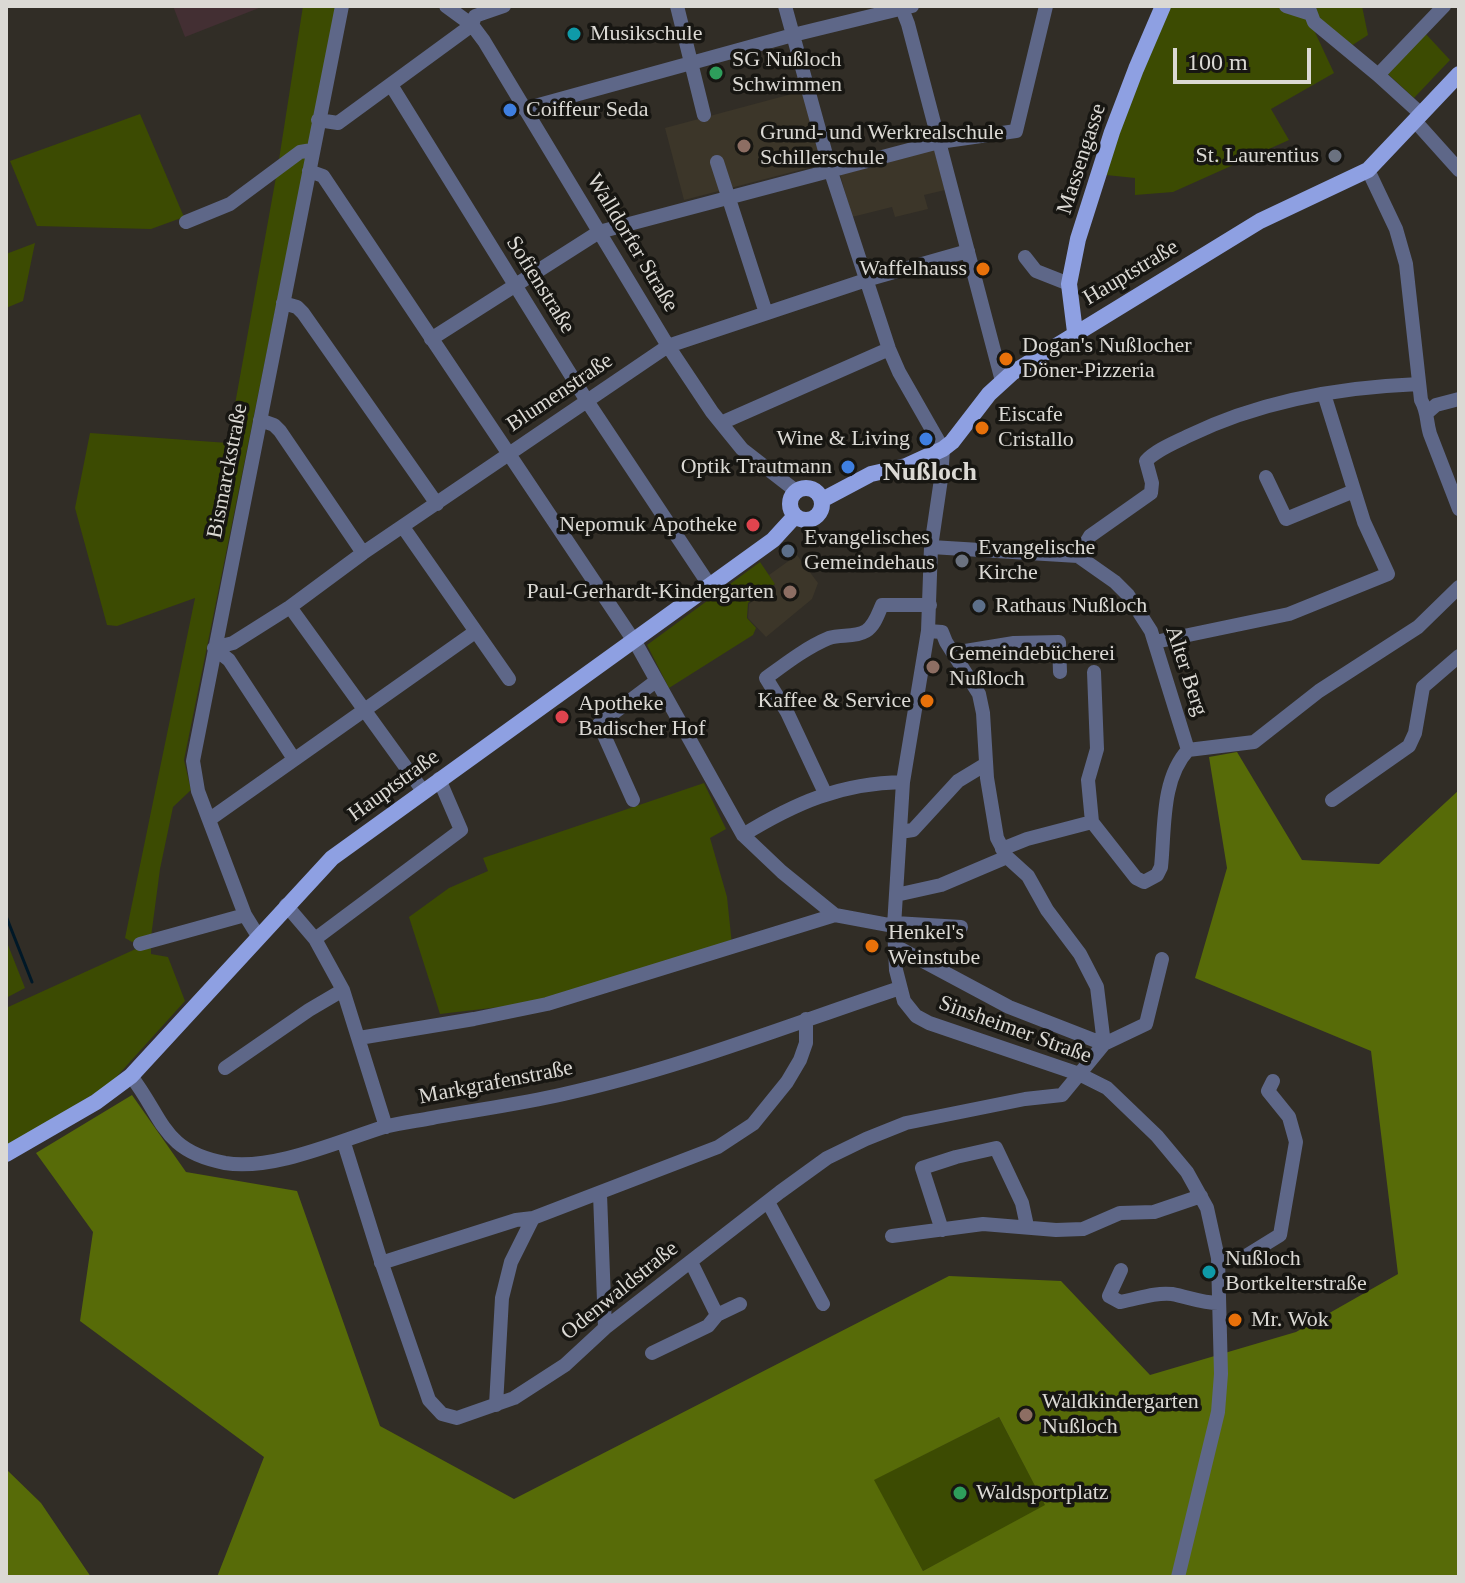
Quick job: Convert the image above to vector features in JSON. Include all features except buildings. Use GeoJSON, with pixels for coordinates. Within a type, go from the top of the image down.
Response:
{"type":"FeatureCollection","features":[{"type":"Feature","properties":{"kind":"main road","name":"Massengasse"},"geometry":{"type":"LineString","coordinates":[[1075,332],[1069,284],[1078,239],[1112,132],[1160,7]]}},
{"type":"Feature","properties":{"kind":"main road","name":"Hauptstraße"},"geometry":{"type":"LineString","coordinates":[[6,1154],[96,1102],[131,1076],[332,858],[773,540],[795,516],[804,520],[814,518],[821,510],[822,500],[871,474],[906,466],[943,449],[1002,381],[1075,332],[1260,221],[1368,170],[1459,74]]}},
{"type":"Feature","properties":{"kind":"main road"},"geometry":{"type":"LineString","coordinates":[[795,516],[790,503],[796,491],[805,487],[814,489],[822,500]]}},
{"type":"Feature","properties":{"kind":"street","name":"Bismarckstraße"},"geometry":{"type":"LineString","coordinates":[[258,936],[245,915],[198,791],[193,761],[342,6]]}},
{"type":"Feature","properties":{"kind":"street","name":"Walldorfer Straße"},"geometry":{"type":"LineString","coordinates":[[446,6],[473,15],[524,109],[668,346],[721,423],[754,459],[796,491]]}},
{"type":"Feature","properties":{"kind":"street"},"geometry":{"type":"LineString","coordinates":[[318,120],[338,123],[391,85],[473,15],[504,6]]}},
{"type":"Feature","properties":{"kind":"street"},"geometry":{"type":"LineString","coordinates":[[677,6],[704,115]]}},
{"type":"Feature","properties":{"kind":"street"},"geometry":{"type":"LineString","coordinates":[[785,6],[830,169],[889,349],[943,449]]}},
{"type":"Feature","properties":{"kind":"street"},"geometry":{"type":"LineString","coordinates":[[431,339],[599,232],[939,142],[1016,131],[1046,6]]}},
{"type":"Feature","properties":{"kind":"street"},"geometry":{"type":"LineString","coordinates":[[1286,6],[1308,9],[1314,22],[1378,75],[1418,118],[1459,170]]}},
{"type":"Feature","properties":{"kind":"street"},"geometry":{"type":"LineString","coordinates":[[524,109],[905,7],[1002,381]]}},
{"type":"Feature","properties":{"kind":"street"},"geometry":{"type":"LineString","coordinates":[[1378,75],[1433,10]]}},
{"type":"Feature","properties":{"kind":"street","name":"Sofienstraße"},"geometry":{"type":"LineString","coordinates":[[391,85],[587,401],[710,586]]}},
{"type":"Feature","properties":{"kind":"street"},"geometry":{"type":"LineString","coordinates":[[186,222],[230,204],[300,152],[312,150]]}},
{"type":"Feature","properties":{"kind":"street"},"geometry":{"type":"LineString","coordinates":[[717,162],[766,313]]}},
{"type":"Feature","properties":{"kind":"street"},"geometry":{"type":"LineString","coordinates":[[1368,170],[1396,229],[1406,264],[1421,400],[1428,412],[1430,434],[1459,509]]}},
{"type":"Feature","properties":{"kind":"street"},"geometry":{"type":"LineString","coordinates":[[309,171],[323,176],[633,641],[743,835],[835,915]]}},
{"type":"Feature","properties":{"kind":"street","name":"Blumenstraße"},"geometry":{"type":"LineString","coordinates":[[214,648],[233,643],[290,607],[363,553],[668,346],[866,280],[968,251]]}},
{"type":"Feature","properties":{"kind":"street"},"geometry":{"type":"LineString","coordinates":[[1025,257],[1036,271],[1069,284]]}},
{"type":"Feature","properties":{"kind":"street"},"geometry":{"type":"LineString","coordinates":[[283,303],[297,307],[303,313],[437,504]]}},
{"type":"Feature","properties":{"kind":"street"},"geometry":{"type":"LineString","coordinates":[[721,423],[889,349]]}},
{"type":"Feature","properties":{"kind":"street"},"geometry":{"type":"LineString","coordinates":[[931,547],[1078,556],[1090,536],[1151,493],[1152,483],[1146,461],[1150,456],[1223,419],[1249,410],[1324,394],[1378,385],[1419,384]]}},
{"type":"Feature","properties":{"kind":"street"},"geometry":{"type":"LineString","coordinates":[[1155,642],[1289,614],[1388,574],[1364,522],[1324,394]]}},
{"type":"Feature","properties":{"kind":"street"},"geometry":{"type":"LineString","coordinates":[[1428,412],[1436,405],[1459,399]]}},
{"type":"Feature","properties":{"kind":"street"},"geometry":{"type":"LineString","coordinates":[[260,420],[280,431],[363,553]]}},
{"type":"Feature","properties":{"kind":"street","name":"Sinsheimer Straße"},"geometry":{"type":"LineString","coordinates":[[943,449],[931,547],[928,631],[903,782],[895,925],[900,988],[909,1009],[929,1023],[1079,1074],[1107,1088],[1128,1106],[1187,1172],[1201,1196],[1212,1221],[1218,1258],[1221,1374],[1218,1412],[1178,1577]]}},
{"type":"Feature","properties":{"kind":"street"},"geometry":{"type":"LineString","coordinates":[[1266,477],[1286,519],[1354,491]]}},
{"type":"Feature","properties":{"kind":"street"},"geometry":{"type":"LineString","coordinates":[[403,527],[509,679]]}},
{"type":"Feature","properties":{"kind":"street","name":"Alter Berg"},"geometry":{"type":"LineString","coordinates":[[1078,556],[1115,582],[1128,595],[1147,624],[1188,750],[1177,763],[1170,783],[1161,867],[1157,875],[1144,882],[1136,878],[1092,822]]}},
{"type":"Feature","properties":{"kind":"street"},"geometry":{"type":"LineString","coordinates":[[1188,750],[1254,742],[1319,691],[1418,627],[1459,587]]}},
{"type":"Feature","properties":{"kind":"street"},"geometry":{"type":"LineString","coordinates":[[825,793],[787,712],[761,681],[833,636],[849,637],[866,631],[876,621],[882,605],[930,605]]}},
{"type":"Feature","properties":{"kind":"street"},"geometry":{"type":"LineString","coordinates":[[290,607],[423,791]]}},
{"type":"Feature","properties":{"kind":"street"},"geometry":{"type":"LineString","coordinates":[[928,631],[942,632],[979,694],[992,813],[1004,853],[1028,876],[1047,910],[1074,943],[1086,965],[1097,987],[1104,1044]]}},
{"type":"Feature","properties":{"kind":"street"},"geometry":{"type":"LineString","coordinates":[[210,819],[475,632]]}},
{"type":"Feature","properties":{"kind":"street"},"geometry":{"type":"LineString","coordinates":[[953,653],[1014,643],[1059,642],[1060,672]]}},
{"type":"Feature","properties":{"kind":"street"},"geometry":{"type":"LineString","coordinates":[[214,648],[229,660],[294,759]]}},
{"type":"Feature","properties":{"kind":"street"},"geometry":{"type":"LineString","coordinates":[[1332,800],[1409,746],[1415,733],[1423,687],[1459,656]]}},
{"type":"Feature","properties":{"kind":"street"},"geometry":{"type":"LineString","coordinates":[[896,895],[941,885],[1027,839],[1092,822],[1088,780],[1097,749],[1094,672]]}},
{"type":"Feature","properties":{"kind":"street"},"geometry":{"type":"LineString","coordinates":[[633,800],[599,724],[656,681]]}},
{"type":"Feature","properties":{"kind":"street"},"geometry":{"type":"LineString","coordinates":[[900,832],[913,830],[958,781],[986,764]]}},
{"type":"Feature","properties":{"kind":"street"},"geometry":{"type":"LineString","coordinates":[[315,939],[461,830],[439,779]]}},
{"type":"Feature","properties":{"kind":"street"},"geometry":{"type":"LineString","coordinates":[[743,835],[825,793],[869,783],[903,782]]}},
{"type":"Feature","properties":{"kind":"street"},"geometry":{"type":"LineString","coordinates":[[286,905],[315,939],[343,990],[386,1127]]}},
{"type":"Feature","properties":{"kind":"street"},"geometry":{"type":"LineString","coordinates":[[140,944],[245,915]]}},
{"type":"Feature","properties":{"kind":"street"},"geometry":{"type":"LineString","coordinates":[[359,1038],[547,1004],[835,915],[895,925],[961,927]]}},
{"type":"Feature","properties":{"kind":"street"},"geometry":{"type":"LineString","coordinates":[[895,946],[1009,1007],[1104,1044],[1146,1024],[1162,959]]}},
{"type":"Feature","properties":{"kind":"street","name":"Markgrafenstraße"},"geometry":{"type":"LineString","coordinates":[[131,1076],[175,1142],[198,1155],[227,1163],[258,1163],[344,1143],[386,1127],[616,1081],[900,988]]}},
{"type":"Feature","properties":{"kind":"street"},"geometry":{"type":"LineString","coordinates":[[225,1068],[343,990]]}},
{"type":"Feature","properties":{"kind":"street"},"geometry":{"type":"LineString","coordinates":[[381,1263],[516,1220],[533,1218],[718,1147],[753,1124],[787,1082],[806,1043],[806,1019]]}},
{"type":"Feature","properties":{"kind":"street","name":"Odenwaldstraße"},"geometry":{"type":"LineString","coordinates":[[344,1143],[381,1263],[429,1400],[442,1414],[457,1418],[514,1398],[565,1365],[605,1328],[827,1158],[906,1123],[1025,1099],[1062,1095],[1104,1044]]}},
{"type":"Feature","properties":{"kind":"street"},"geometry":{"type":"LineString","coordinates":[[1218,1258],[1246,1256],[1280,1235],[1296,1142],[1289,1117],[1268,1091],[1273,1081]]}},
{"type":"Feature","properties":{"kind":"street"},"geometry":{"type":"LineString","coordinates":[[942,1230],[922,1168],[996,1148],[1022,1203],[1027,1226]]}},
{"type":"Feature","properties":{"kind":"street"},"geometry":{"type":"LineString","coordinates":[[600,1194],[605,1328]]}},
{"type":"Feature","properties":{"kind":"street"},"geometry":{"type":"LineString","coordinates":[[892,1236],[983,1224],[1083,1229],[1120,1213],[1154,1212],[1201,1196]]}},
{"type":"Feature","properties":{"kind":"street"},"geometry":{"type":"LineString","coordinates":[[768,1202],[823,1304]]}},
{"type":"Feature","properties":{"kind":"street"},"geometry":{"type":"LineString","coordinates":[[496,1405],[502,1298],[511,1262],[533,1218]]}},
{"type":"Feature","properties":{"kind":"street"},"geometry":{"type":"LineString","coordinates":[[691,1262],[717,1315]]}},
{"type":"Feature","properties":{"kind":"street"},"geometry":{"type":"LineString","coordinates":[[1121,1270],[1109,1296],[1120,1302],[1144,1295],[1169,1294],[1204,1303],[1218,1303]]}},
{"type":"Feature","properties":{"kind":"street"},"geometry":{"type":"LineString","coordinates":[[652,1353],[708,1326],[717,1315],[740,1304]]}},
{"type":"Feature","properties":{"kind":"shaded area"},"geometry":{"type":"Polygon","coordinates":[[[173,6],[264,6],[185,37],[173,6]]]}},
{"type":"Feature","properties":{"kind":"shaded area","name":"Grund- und Werkrealschule Schillerschule"},"geometry":{"type":"Polygon","coordinates":[[[803,91],[823,164],[684,200],[665,128],[803,91]]]}},
{"type":"Feature","properties":{"kind":"shaded area"},"geometry":{"type":"Polygon","coordinates":[[[934,148],[945,190],[924,195],[928,209],[895,217],[892,207],[852,217],[840,174],[934,148]]]}},
{"type":"Feature","properties":{"kind":"shaded area","name":"Paul-Gerhardt-Kindergarten"},"geometry":{"type":"Polygon","coordinates":[[[797,555],[818,583],[812,599],[766,637],[748,618],[749,604],[775,585],[769,575],[797,555]]]}},
{"type":"Feature","properties":{"kind":"green space"},"geometry":{"type":"Polygon","coordinates":[[[303,6],[337,6],[184,760],[191,790],[173,807],[160,869],[151,937],[132,942],[125,938],[195,598],[117,626],[107,625],[75,508],[90,433],[228,443],[278,166],[303,6]]]}},
{"type":"Feature","properties":{"kind":"green space"},"geometry":{"type":"Polygon","coordinates":[[[1167,6],[1281,6],[1307,15],[1334,73],[1271,109],[1289,140],[1173,192],[1135,195],[1135,178],[1106,175],[1112,146],[1167,6]]]}},
{"type":"Feature","properties":{"kind":"green space"},"geometry":{"type":"Polygon","coordinates":[[[1315,6],[1362,6],[1368,35],[1351,46],[1319,18],[1315,6]]]}},
{"type":"Feature","properties":{"kind":"green space"},"geometry":{"type":"Polygon","coordinates":[[[1425,33],[1450,60],[1414,98],[1388,74],[1425,33]]]}},
{"type":"Feature","properties":{"kind":"green space"},"geometry":{"type":"Polygon","coordinates":[[[140,114],[184,217],[151,229],[37,226],[10,161],[140,114]]]}},
{"type":"Feature","properties":{"kind":"green space"},"geometry":{"type":"Polygon","coordinates":[[[35,243],[23,301],[6,308],[6,254],[35,243]]]}},
{"type":"Feature","properties":{"kind":"green space"},"geometry":{"type":"Polygon","coordinates":[[[760,562],[775,584],[748,603],[747,618],[756,628],[753,635],[669,688],[647,645],[760,562]]]}},
{"type":"Feature","properties":{"kind":"green space"},"geometry":{"type":"Polygon","coordinates":[[[1237,752],[1302,860],[1379,864],[1459,790],[1459,1577],[217,1577],[264,1457],[80,1321],[93,1232],[36,1153],[132,1095],[186,1172],[297,1191],[380,1426],[514,1499],[949,1276],[1061,1281],[1150,1375],[1296,1332],[1398,1274],[1371,1051],[1195,978],[1227,868],[1209,757],[1237,752]],[[999,1417],[874,1480],[923,1571],[1045,1505],[999,1417]]]}},
{"type":"Feature","properties":{"kind":"green space"},"geometry":{"type":"Polygon","coordinates":[[[704,783],[726,829],[710,838],[727,897],[732,945],[542,1002],[440,1014],[409,917],[449,888],[488,871],[483,858],[704,783]]]}},
{"type":"Feature","properties":{"kind":"green space"},"geometry":{"type":"Polygon","coordinates":[[[6,940],[25,988],[6,998],[6,940]]]}},
{"type":"Feature","properties":{"kind":"green space"},"geometry":{"type":"Polygon","coordinates":[[[151,942],[151,954],[168,957],[185,1001],[110,1084],[6,1147],[6,1008],[151,942]]]}},
{"type":"Feature","properties":{"kind":"green space","name":"Waldsportplatz"},"geometry":{"type":"Polygon","coordinates":[[[999,1417],[1046,1506],[923,1571],[873,1480],[999,1417]]]}},
{"type":"Feature","properties":{"kind":"green space"},"geometry":{"type":"Polygon","coordinates":[[[6,1469],[41,1503],[91,1577],[6,1577],[6,1469]]]}},
{"type":"Feature","properties":{"kind":"waterway"},"geometry":{"type":"LineString","coordinates":[[6,916],[32,982]]}},
{"type":"Feature","properties":{"kind":"place","name":"Musikschule"},"geometry":{"type":"Point","coordinates":[574,34]}},
{"type":"Feature","properties":{"kind":"place","name":"SG Nußloch Schwimmen"},"geometry":{"type":"Point","coordinates":[716,73]}},
{"type":"Feature","properties":{"kind":"place","name":"Coiffeur Seda"},"geometry":{"type":"Point","coordinates":[510,110]}},
{"type":"Feature","properties":{"kind":"place","name":"Grund- und Werkrealschule Schillerschule"},"geometry":{"type":"Point","coordinates":[744,146]}},
{"type":"Feature","properties":{"kind":"place","name":"St. Laurentius"},"geometry":{"type":"Point","coordinates":[1335,156]}},
{"type":"Feature","properties":{"kind":"place","name":"Waffelhauss"},"geometry":{"type":"Point","coordinates":[983,269]}},
{"type":"Feature","properties":{"kind":"place","name":"Dogan's Nußlocher Döner-Pizzeria"},"geometry":{"type":"Point","coordinates":[1006,359]}},
{"type":"Feature","properties":{"kind":"place","name":"Eiscafe Cristallo"},"geometry":{"type":"Point","coordinates":[982,428]}},
{"type":"Feature","properties":{"kind":"place","name":"Wine & Living"},"geometry":{"type":"Point","coordinates":[926,439]}},
{"type":"Feature","properties":{"kind":"place","name":"Optik Trautmann"},"geometry":{"type":"Point","coordinates":[848,467]}},
{"type":"Feature","properties":{"kind":"place","name":"Nepomuk Apotheke"},"geometry":{"type":"Point","coordinates":[753,525]}},
{"type":"Feature","properties":{"kind":"place","name":"Evangelisches Gemeindehaus"},"geometry":{"type":"Point","coordinates":[788,551]}},
{"type":"Feature","properties":{"kind":"place","name":"Evangelische Kirche"},"geometry":{"type":"Point","coordinates":[962,561]}},
{"type":"Feature","properties":{"kind":"place","name":"Paul-Gerhardt-Kindergarten"},"geometry":{"type":"Point","coordinates":[790,592]}},
{"type":"Feature","properties":{"kind":"place","name":"Rathaus Nußloch"},"geometry":{"type":"Point","coordinates":[979,606]}},
{"type":"Feature","properties":{"kind":"place","name":"Gemeindebücherei Nußloch"},"geometry":{"type":"Point","coordinates":[933,667]}},
{"type":"Feature","properties":{"kind":"place","name":"Kaffee & Service"},"geometry":{"type":"Point","coordinates":[927,701]}},
{"type":"Feature","properties":{"kind":"place","name":"Apotheke Badischer Hof"},"geometry":{"type":"Point","coordinates":[562,717]}},
{"type":"Feature","properties":{"kind":"place","name":"Henkel's Weinstube"},"geometry":{"type":"Point","coordinates":[872,946]}},
{"type":"Feature","properties":{"kind":"place","name":"Nußloch Bortkelterstraße"},"geometry":{"type":"Point","coordinates":[1209,1272]}},
{"type":"Feature","properties":{"kind":"place","name":"Mr. Wok"},"geometry":{"type":"Point","coordinates":[1235,1320]}},
{"type":"Feature","properties":{"kind":"place","name":"Waldkindergarten Nußloch"},"geometry":{"type":"Point","coordinates":[1026,1415]}},
{"type":"Feature","properties":{"kind":"place","name":"Waldsportplatz"},"geometry":{"type":"Point","coordinates":[960,1493]}},
{"type":"Feature","properties":{"kind":"district","name":"Nußloch"},"geometry":{"type":"Point","coordinates":[930,473]}}]}
